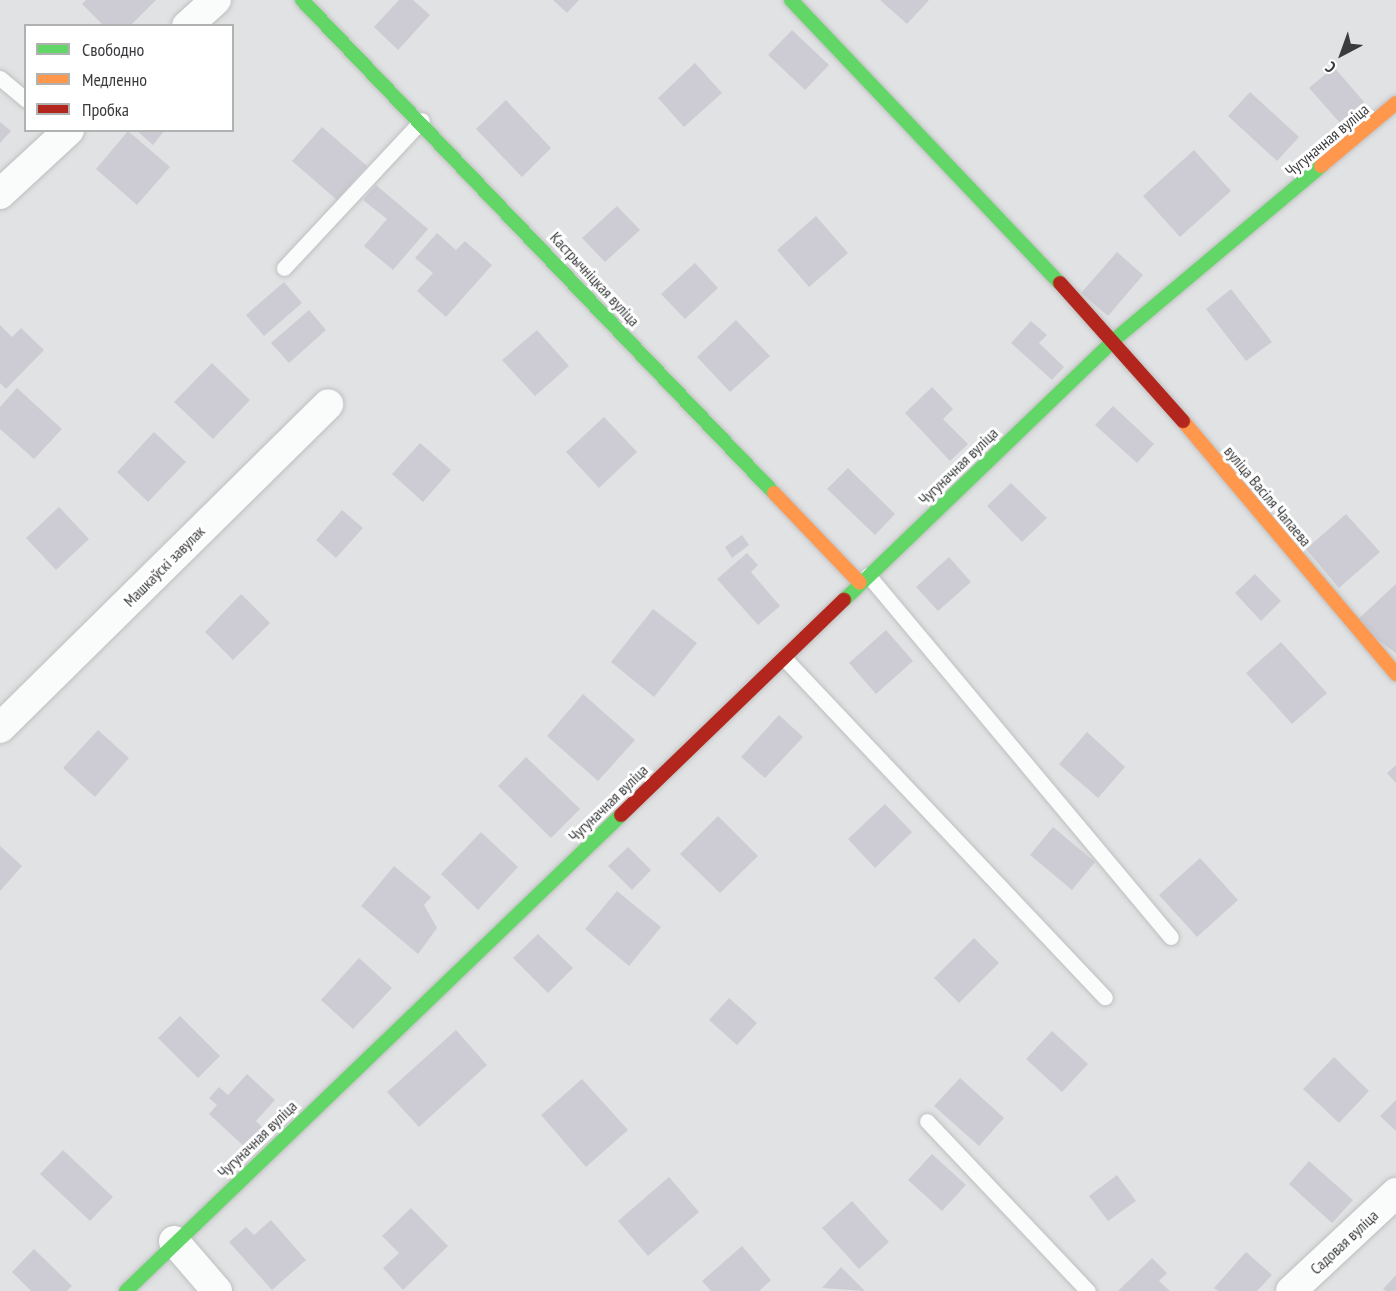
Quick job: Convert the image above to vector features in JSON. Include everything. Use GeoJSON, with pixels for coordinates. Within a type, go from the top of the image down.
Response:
{"type":"FeatureCollection","features":[{"type":"Feature","properties":{"kind":"street"},"geometry":{"type":"LineString","coordinates":[[189,24],[216,0]]}},
{"type":"Feature","properties":{"kind":"street","name":"Кастрычніцкая вуліца"},"geometry":{"type":"LineString","coordinates":[[302,0],[422,120],[864,579]]}},
{"type":"Feature","properties":{"kind":"street"},"geometry":{"type":"LineString","coordinates":[[791,0],[1114,340]]}},
{"type":"Feature","properties":{"kind":"street","name":"Чугуначная вуліца"},"geometry":{"type":"LineString","coordinates":[[126,1291],[174,1241],[1114,340],[1396,103]]}},
{"type":"Feature","properties":{"kind":"street"},"geometry":{"type":"LineString","coordinates":[[0,194],[65,132]]}},
{"type":"Feature","properties":{"kind":"street","name":"вуліца Васіля Чапаева"},"geometry":{"type":"LineString","coordinates":[[1114,340],[1396,674]]}},
{"type":"Feature","properties":{"kind":"street","name":"Машкаўскі завулак"},"geometry":{"type":"LineString","coordinates":[[0,728],[328,404]]}},
{"type":"Feature","properties":{"kind":"street","name":"Садовая вуліца"},"geometry":{"type":"LineString","coordinates":[[1291,1291],[1396,1193]]}},
{"type":"Feature","properties":{"kind":"street"},"geometry":{"type":"LineString","coordinates":[[174,1241],[217,1291]]}},
{"type":"Feature","properties":{"kind":"lane"},"geometry":{"type":"LineString","coordinates":[[0,78],[24,98]]}},
{"type":"Feature","properties":{"kind":"lane"},"geometry":{"type":"LineString","coordinates":[[284,268],[422,120]]}},
{"type":"Feature","properties":{"kind":"lane"},"geometry":{"type":"LineString","coordinates":[[864,579],[1171,937]]}},
{"type":"Feature","properties":{"kind":"lane"},"geometry":{"type":"LineString","coordinates":[[784,658],[1105,997]]}},
{"type":"Feature","properties":{"kind":"lane"},"geometry":{"type":"LineString","coordinates":[[927,1121],[1088,1291]]}},
{"type":"Feature","properties":{"kind":"building"},"geometry":{"type":"Polygon","coordinates":[[[86,0],[156,0],[132,24],[102,24],[82,4],[86,0]]]}},
{"type":"Feature","properties":{"kind":"building"},"geometry":{"type":"Polygon","coordinates":[[[399,0],[413,0],[430,15],[398,50],[374,27],[399,0]]]}},
{"type":"Feature","properties":{"kind":"building"},"geometry":{"type":"Polygon","coordinates":[[[553,0],[579,0],[567,13],[553,0]]]}},
{"type":"Feature","properties":{"kind":"building"},"geometry":{"type":"Polygon","coordinates":[[[880,0],[929,0],[907,24],[880,0]]]}},
{"type":"Feature","properties":{"kind":"building"},"geometry":{"type":"Polygon","coordinates":[[[792,30],[829,65],[805,90],[768,55],[792,30]]]}},
{"type":"Feature","properties":{"kind":"building"},"geometry":{"type":"Polygon","coordinates":[[[695,63],[722,93],[684,127],[658,98],[695,63]]]}},
{"type":"Feature","properties":{"kind":"building"},"geometry":{"type":"Polygon","coordinates":[[[1334,67],[1364,102],[1340,123],[1309,88],[1334,67]]]}},
{"type":"Feature","properties":{"kind":"building"},"geometry":{"type":"Polygon","coordinates":[[[1250,92],[1299,137],[1277,161],[1228,116],[1250,92]]]}},
{"type":"Feature","properties":{"kind":"building"},"geometry":{"type":"Polygon","coordinates":[[[506,100],[551,148],[522,177],[476,129],[506,100]]]}},
{"type":"Feature","properties":{"kind":"building"},"geometry":{"type":"Polygon","coordinates":[[[0,122],[11,131],[0,143],[0,122]]]}},
{"type":"Feature","properties":{"kind":"building"},"geometry":{"type":"Polygon","coordinates":[[[322,127],[367,166],[337,200],[292,161],[322,127]]]}},
{"type":"Feature","properties":{"kind":"building"},"geometry":{"type":"Polygon","coordinates":[[[127,132],[170,167],[137,205],[96,169],[127,132]]]}},
{"type":"Feature","properties":{"kind":"building"},"geometry":{"type":"Polygon","coordinates":[[[138,132],[163,132],[153,145],[138,132]]]}},
{"type":"Feature","properties":{"kind":"building"},"geometry":{"type":"Polygon","coordinates":[[[1194,150],[1231,191],[1180,237],[1143,196],[1194,150]]]}},
{"type":"Feature","properties":{"kind":"building"},"geometry":{"type":"Polygon","coordinates":[[[376,185],[428,229],[393,270],[364,246],[387,219],[363,200],[376,185]]]}},
{"type":"Feature","properties":{"kind":"building"},"geometry":{"type":"Polygon","coordinates":[[[617,206],[640,230],[605,262],[582,238],[617,206]]]}},
{"type":"Feature","properties":{"kind":"building"},"geometry":{"type":"Polygon","coordinates":[[[816,216],[848,253],[809,287],[777,250],[816,216]]]}},
{"type":"Feature","properties":{"kind":"building"},"geometry":{"type":"Polygon","coordinates":[[[437,233],[456,250],[465,241],[492,265],[446,317],[417,291],[433,273],[415,258],[437,233]]]}},
{"type":"Feature","properties":{"kind":"building"},"geometry":{"type":"Polygon","coordinates":[[[1117,252],[1143,275],[1108,316],[1081,293],[1117,252]]]}},
{"type":"Feature","properties":{"kind":"building"},"geometry":{"type":"Polygon","coordinates":[[[695,263],[718,288],[685,319],[661,294],[695,263]]]}},
{"type":"Feature","properties":{"kind":"building"},"geometry":{"type":"Polygon","coordinates":[[[284,282],[302,303],[264,336],[246,315],[284,282]]]}},
{"type":"Feature","properties":{"kind":"building"},"geometry":{"type":"Polygon","coordinates":[[[1231,289],[1272,342],[1246,361],[1206,309],[1231,289]]]}},
{"type":"Feature","properties":{"kind":"building"},"geometry":{"type":"Polygon","coordinates":[[[309,310],[326,330],[289,363],[271,343],[309,310]]]}},
{"type":"Feature","properties":{"kind":"building"},"geometry":{"type":"Polygon","coordinates":[[[736,320],[770,356],[730,392],[697,357],[736,320]]]}},
{"type":"Feature","properties":{"kind":"building"},"geometry":{"type":"Polygon","coordinates":[[[1031,321],[1047,335],[1039,343],[1064,367],[1052,380],[1011,343],[1031,321]]]}},
{"type":"Feature","properties":{"kind":"building"},"geometry":{"type":"Polygon","coordinates":[[[0,325],[12,337],[21,328],[44,350],[6,389],[0,383],[0,325]]]}},
{"type":"Feature","properties":{"kind":"building"},"geometry":{"type":"Polygon","coordinates":[[[537,330],[569,366],[535,396],[502,360],[537,330]]]}},
{"type":"Feature","properties":{"kind":"building"},"geometry":{"type":"Polygon","coordinates":[[[212,363],[250,400],[213,439],[174,402],[212,363]]]}},
{"type":"Feature","properties":{"kind":"building"},"geometry":{"type":"Polygon","coordinates":[[[932,387],[953,409],[943,419],[968,444],[950,461],[905,413],[932,387]]]}},
{"type":"Feature","properties":{"kind":"building"},"geometry":{"type":"Polygon","coordinates":[[[17,388],[62,429],[34,459],[0,429],[0,407],[17,388]]]}},
{"type":"Feature","properties":{"kind":"building"},"geometry":{"type":"Polygon","coordinates":[[[1113,406],[1154,444],[1137,463],[1095,425],[1113,406]]]}},
{"type":"Feature","properties":{"kind":"building"},"geometry":{"type":"Polygon","coordinates":[[[604,417],[637,452],[599,488],[566,452],[604,417]]]}},
{"type":"Feature","properties":{"kind":"building"},"geometry":{"type":"Polygon","coordinates":[[[154,432],[186,462],[148,502],[117,472],[154,432]]]}},
{"type":"Feature","properties":{"kind":"building"},"geometry":{"type":"Polygon","coordinates":[[[420,443],[451,470],[423,502],[392,474],[420,443]]]}},
{"type":"Feature","properties":{"kind":"building"},"geometry":{"type":"Polygon","coordinates":[[[848,468],[895,514],[875,535],[827,489],[848,468]]]}},
{"type":"Feature","properties":{"kind":"building"},"geometry":{"type":"Polygon","coordinates":[[[1011,483],[1047,518],[1022,542],[987,506],[1011,483]]]}},
{"type":"Feature","properties":{"kind":"building"},"geometry":{"type":"Polygon","coordinates":[[[59,507],[89,539],[56,570],[26,538],[59,507]]]}},
{"type":"Feature","properties":{"kind":"building"},"geometry":{"type":"Polygon","coordinates":[[[342,510],[363,528],[336,558],[316,540],[342,510]]]}},
{"type":"Feature","properties":{"kind":"building"},"geometry":{"type":"Polygon","coordinates":[[[1346,514],[1380,552],[1339,588],[1306,549],[1346,514]]]}},
{"type":"Feature","properties":{"kind":"building"},"geometry":{"type":"Polygon","coordinates":[[[742,535],[749,545],[732,558],[725,547],[742,535]]]}},
{"type":"Feature","properties":{"kind":"building"},"geometry":{"type":"Polygon","coordinates":[[[747,553],[758,565],[751,572],[780,606],[758,625],[717,579],[747,553]]]}},
{"type":"Feature","properties":{"kind":"building"},"geometry":{"type":"Polygon","coordinates":[[[949,557],[971,582],[938,611],[916,587],[949,557]]]}},
{"type":"Feature","properties":{"kind":"building"},"geometry":{"type":"Polygon","coordinates":[[[1255,574],[1281,601],[1261,621],[1235,593],[1255,574]]]}},
{"type":"Feature","properties":{"kind":"building"},"geometry":{"type":"Polygon","coordinates":[[[1396,584],[1396,653],[1354,623],[1396,584]]]}},
{"type":"Feature","properties":{"kind":"building"},"geometry":{"type":"Polygon","coordinates":[[[241,594],[270,623],[233,660],[205,632],[241,594]]]}},
{"type":"Feature","properties":{"kind":"building"},"geometry":{"type":"Polygon","coordinates":[[[653,609],[697,643],[654,697],[611,662],[653,609]]]}},
{"type":"Feature","properties":{"kind":"building"},"geometry":{"type":"Polygon","coordinates":[[[886,630],[913,661],[876,694],[849,663],[886,630]]]}},
{"type":"Feature","properties":{"kind":"building"},"geometry":{"type":"Polygon","coordinates":[[[1281,642],[1327,693],[1292,724],[1246,673],[1281,642]]]}},
{"type":"Feature","properties":{"kind":"building"},"geometry":{"type":"Polygon","coordinates":[[[583,694],[635,740],[598,781],[547,736],[583,694]]]}},
{"type":"Feature","properties":{"kind":"building"},"geometry":{"type":"Polygon","coordinates":[[[779,715],[803,737],[765,778],[741,757],[779,715]]]}},
{"type":"Feature","properties":{"kind":"building"},"geometry":{"type":"Polygon","coordinates":[[[98,730],[129,758],[95,797],[63,768],[98,730]]]}},
{"type":"Feature","properties":{"kind":"building"},"geometry":{"type":"Polygon","coordinates":[[[1087,732],[1125,767],[1098,798],[1059,764],[1087,732]]]}},
{"type":"Feature","properties":{"kind":"building"},"geometry":{"type":"Polygon","coordinates":[[[526,757],[580,809],[551,838],[498,786],[526,757]]]}},
{"type":"Feature","properties":{"kind":"building"},"geometry":{"type":"Polygon","coordinates":[[[1396,765],[1396,783],[1387,773],[1396,765]]]}},
{"type":"Feature","properties":{"kind":"building"},"geometry":{"type":"Polygon","coordinates":[[[885,804],[912,832],[875,868],[848,839],[885,804]]]}},
{"type":"Feature","properties":{"kind":"building"},"geometry":{"type":"Polygon","coordinates":[[[718,816],[758,856],[720,893],[680,854],[718,816]]]}},
{"type":"Feature","properties":{"kind":"building"},"geometry":{"type":"Polygon","coordinates":[[[1053,827],[1095,862],[1072,890],[1030,855],[1053,827]]]}},
{"type":"Feature","properties":{"kind":"building"},"geometry":{"type":"Polygon","coordinates":[[[481,832],[518,867],[478,910],[441,874],[481,832]]]}},
{"type":"Feature","properties":{"kind":"building"},"geometry":{"type":"Polygon","coordinates":[[[0,846],[22,866],[0,891],[0,846]]]}},
{"type":"Feature","properties":{"kind":"building"},"geometry":{"type":"Polygon","coordinates":[[[628,847],[651,870],[632,890],[608,866],[628,847]]]}},
{"type":"Feature","properties":{"kind":"building"},"geometry":{"type":"Polygon","coordinates":[[[1200,858],[1238,900],[1197,937],[1159,895],[1200,858]]]}},
{"type":"Feature","properties":{"kind":"building"},"geometry":{"type":"Polygon","coordinates":[[[394,866],[431,897],[424,905],[437,928],[418,954],[361,906],[394,866]]]}},
{"type":"Feature","properties":{"kind":"building"},"geometry":{"type":"Polygon","coordinates":[[[617,891],[661,927],[629,966],[585,929],[617,891]]]}},
{"type":"Feature","properties":{"kind":"building"},"geometry":{"type":"Polygon","coordinates":[[[538,934],[573,968],[548,993],[513,958],[538,934]]]}},
{"type":"Feature","properties":{"kind":"building"},"geometry":{"type":"Polygon","coordinates":[[[974,938],[999,963],[959,1003],[934,978],[974,938]]]}},
{"type":"Feature","properties":{"kind":"building"},"geometry":{"type":"Polygon","coordinates":[[[359,958],[392,988],[353,1029],[321,1000],[359,958]]]}},
{"type":"Feature","properties":{"kind":"building"},"geometry":{"type":"Polygon","coordinates":[[[729,998],[757,1023],[737,1045],[709,1020],[729,998]]]}},
{"type":"Feature","properties":{"kind":"building"},"geometry":{"type":"Polygon","coordinates":[[[180,1016],[220,1056],[198,1078],[158,1038],[180,1016]]]}},
{"type":"Feature","properties":{"kind":"building"},"geometry":{"type":"Polygon","coordinates":[[[456,1030],[487,1065],[419,1127],[387,1092],[456,1030]]]}},
{"type":"Feature","properties":{"kind":"building"},"geometry":{"type":"Polygon","coordinates":[[[1052,1031],[1088,1064],[1062,1092],[1026,1059],[1052,1031]]]}},
{"type":"Feature","properties":{"kind":"building"},"geometry":{"type":"Polygon","coordinates":[[[1334,1057],[1369,1091],[1339,1123],[1303,1089],[1334,1057]]]}},
{"type":"Feature","properties":{"kind":"building"},"geometry":{"type":"Polygon","coordinates":[[[247,1074],[275,1100],[256,1121],[266,1131],[248,1150],[209,1114],[217,1105],[209,1098],[219,1087],[228,1095],[247,1074]]]}},
{"type":"Feature","properties":{"kind":"building"},"geometry":{"type":"Polygon","coordinates":[[[960,1078],[1004,1118],[979,1146],[934,1106],[960,1078]]]}},
{"type":"Feature","properties":{"kind":"building"},"geometry":{"type":"Polygon","coordinates":[[[582,1079],[628,1130],[586,1167],[541,1115],[582,1079]]]}},
{"type":"Feature","properties":{"kind":"building"},"geometry":{"type":"Polygon","coordinates":[[[1396,1100],[1396,1131],[1380,1116],[1396,1100]]]}},
{"type":"Feature","properties":{"kind":"building"},"geometry":{"type":"Polygon","coordinates":[[[63,1150],[113,1197],[90,1221],[40,1174],[63,1150]]]}},
{"type":"Feature","properties":{"kind":"building"},"geometry":{"type":"Polygon","coordinates":[[[932,1154],[966,1185],[942,1211],[908,1180],[932,1154]]]}},
{"type":"Feature","properties":{"kind":"building"},"geometry":{"type":"Polygon","coordinates":[[[1309,1161],[1353,1200],[1332,1223],[1289,1184],[1309,1161]]]}},
{"type":"Feature","properties":{"kind":"building"},"geometry":{"type":"Polygon","coordinates":[[[1117,1175],[1136,1201],[1108,1221],[1089,1196],[1117,1175]]]}},
{"type":"Feature","properties":{"kind":"building"},"geometry":{"type":"Polygon","coordinates":[[[669,1177],[699,1212],[648,1256],[618,1221],[669,1177]]]}},
{"type":"Feature","properties":{"kind":"building"},"geometry":{"type":"Polygon","coordinates":[[[852,1201],[889,1242],[859,1269],[822,1228],[852,1201]]]}},
{"type":"Feature","properties":{"kind":"building"},"geometry":{"type":"Polygon","coordinates":[[[411,1208],[448,1246],[403,1290],[383,1268],[399,1253],[382,1236],[411,1208]]]}},
{"type":"Feature","properties":{"kind":"building"},"geometry":{"type":"Polygon","coordinates":[[[271,1220],[306,1260],[272,1290],[229,1242],[246,1227],[254,1235],[271,1220]]]}},
{"type":"Feature","properties":{"kind":"building"},"geometry":{"type":"Polygon","coordinates":[[[742,1246],[771,1280],[759,1291],[711,1291],[702,1281],[742,1246]]]}},
{"type":"Feature","properties":{"kind":"building"},"geometry":{"type":"Polygon","coordinates":[[[34,1249],[72,1286],[67,1291],[31,1291],[12,1272],[34,1249]]]}},
{"type":"Feature","properties":{"kind":"building"},"geometry":{"type":"Polygon","coordinates":[[[1246,1252],[1272,1275],[1257,1291],[1218,1291],[1214,1288],[1246,1252]]]}},
{"type":"Feature","properties":{"kind":"building"},"geometry":{"type":"Polygon","coordinates":[[[1152,1258],[1167,1273],[1159,1281],[1170,1291],[1118,1291],[1152,1258]]]}},
{"type":"Feature","properties":{"kind":"building"},"geometry":{"type":"Polygon","coordinates":[[[841,1267],[865,1291],[822,1288],[841,1267]]]}},
{"type":"Feature","properties":{"kind":"building"},"geometry":{"type":"Polygon","coordinates":[[[1396,1275],[1396,1291],[1383,1289],[1396,1275]]]}},
{"type":"Feature","properties":{"kind":"traffic: fast"},"geometry":{"type":"LineString","coordinates":[[302,0],[774,493]]}},
{"type":"Feature","properties":{"kind":"traffic: fast"},"geometry":{"type":"LineString","coordinates":[[791,0],[1060,283]]}},
{"type":"Feature","properties":{"kind":"traffic: fast"},"geometry":{"type":"LineString","coordinates":[[844,600],[1114,340],[1321,166]]}},
{"type":"Feature","properties":{"kind":"traffic: fast"},"geometry":{"type":"LineString","coordinates":[[126,1291],[621,815]]}},
{"type":"Feature","properties":{"kind":"traffic: slow"},"geometry":{"type":"LineString","coordinates":[[1321,166],[1396,103]]}},
{"type":"Feature","properties":{"kind":"traffic: slow"},"geometry":{"type":"LineString","coordinates":[[1183,421],[1396,674]]}},
{"type":"Feature","properties":{"kind":"traffic: slow"},"geometry":{"type":"LineString","coordinates":[[774,493],[860,583]]}},
{"type":"Feature","properties":{"kind":"traffic: jam"},"geometry":{"type":"LineString","coordinates":[[1060,283],[1183,421]]}},
{"type":"Feature","properties":{"kind":"traffic: jam"},"geometry":{"type":"LineString","coordinates":[[621,815],[844,600]]}}]}
